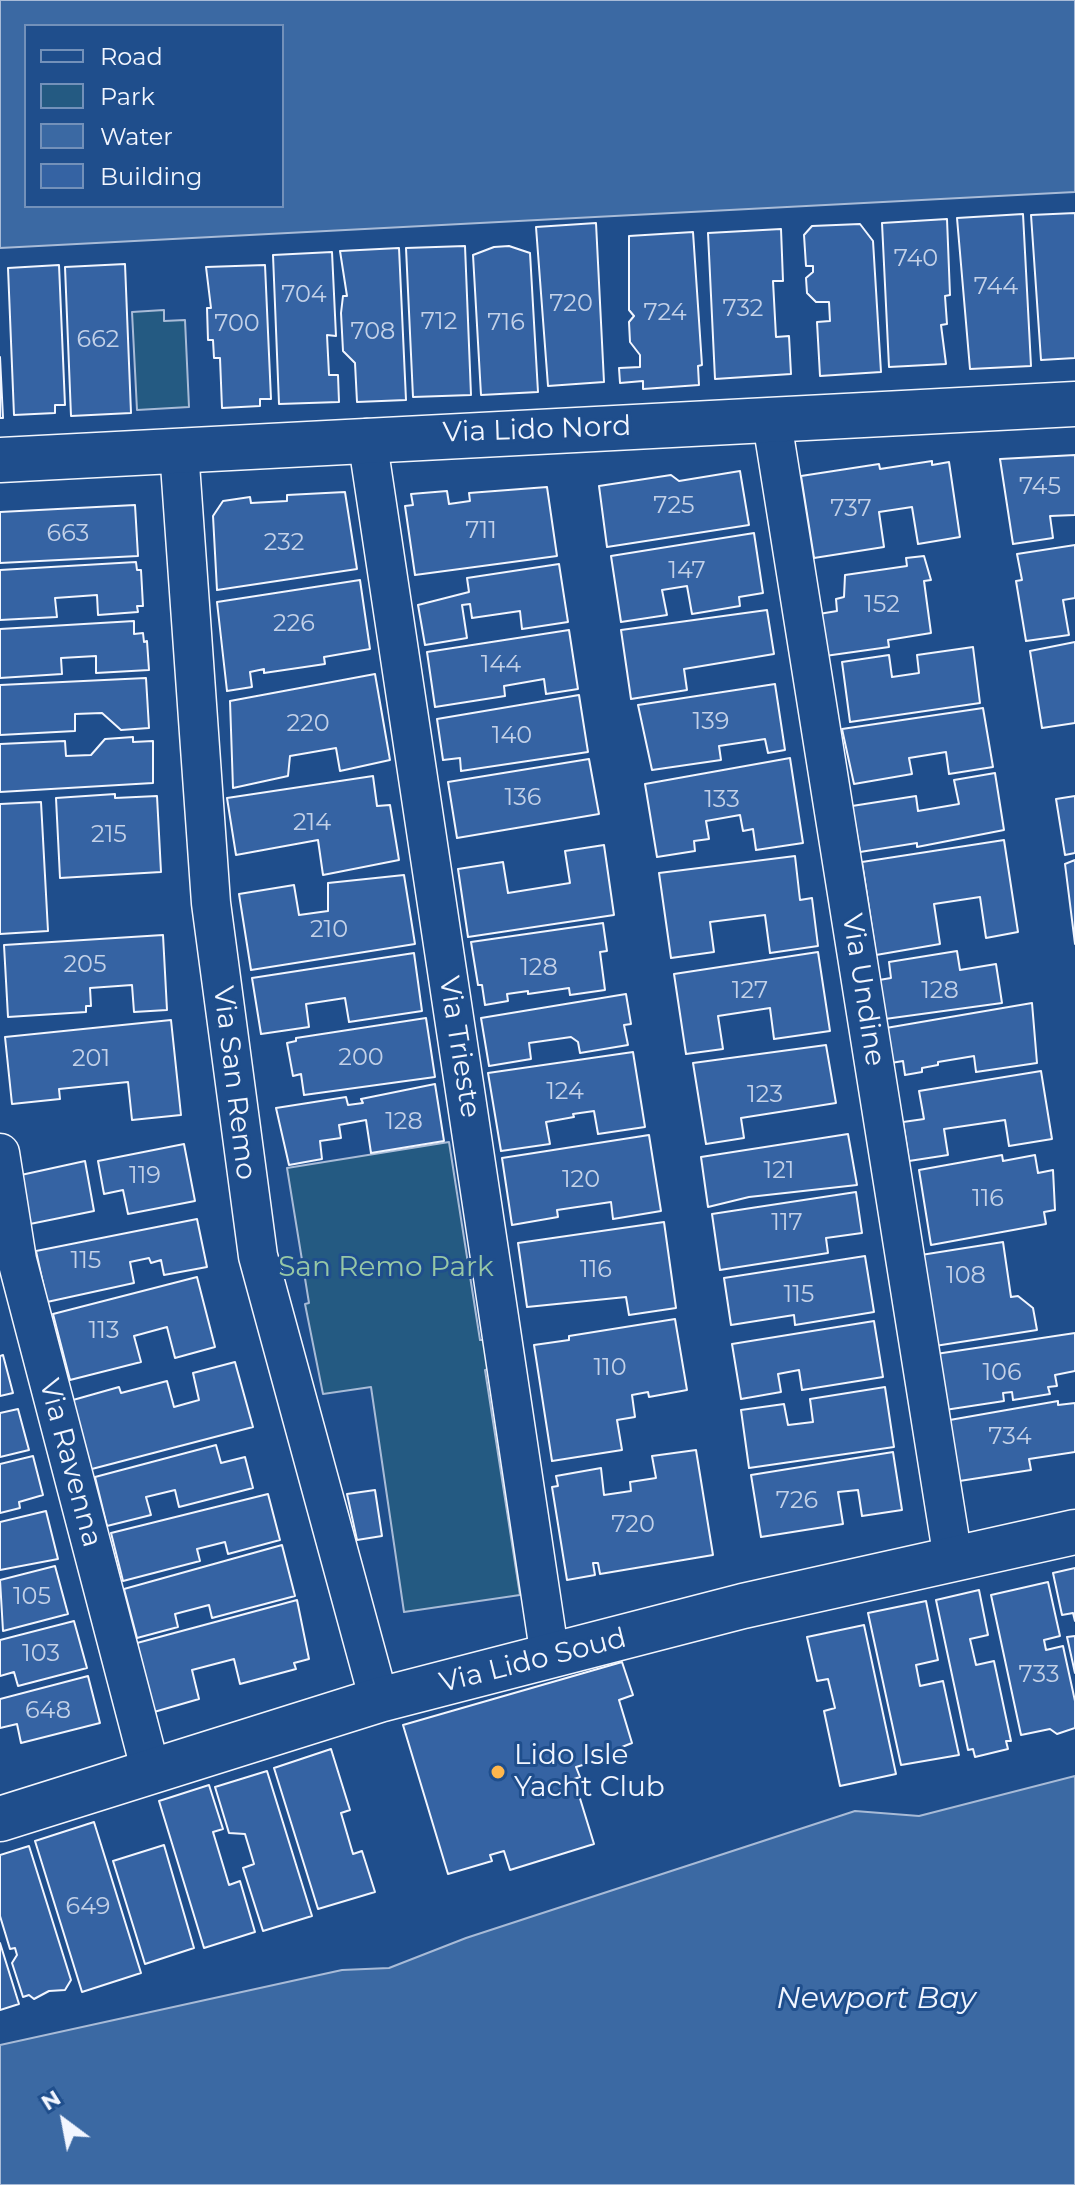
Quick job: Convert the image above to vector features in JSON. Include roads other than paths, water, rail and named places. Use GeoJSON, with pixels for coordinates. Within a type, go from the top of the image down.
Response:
{"type":"FeatureCollection","features":[{"type":"Feature","properties":{"kind":"street","name":"Via Lido Nord"},"geometry":{"type":"LineString","coordinates":[[0,460],[367,438],[772,422],[1075,404]]}},
{"type":"Feature","properties":{"kind":"street","name":"Via Undine"},"geometry":{"type":"LineString","coordinates":[[772,422],[953,1559]]}},
{"type":"Feature","properties":{"kind":"street","name":"Via Trieste"},"geometry":{"type":"LineString","coordinates":[[367,438],[550,1657]]}},
{"type":"Feature","properties":{"kind":"street","name":"Via San Remo"},"geometry":{"type":"LineString","coordinates":[[179,450],[211,903],[258,1256],[379,1700]]}},
{"type":"Feature","properties":{"kind":"street","name":"Via Ravenna"},"geometry":{"type":"LineString","coordinates":[[0,1153],[17,1260],[151,1772]]}},
{"type":"Feature","properties":{"kind":"street","name":"Via Lido Soud"},"geometry":{"type":"LineString","coordinates":[[0,1819],[379,1700],[743,1606],[1075,1532]]}},
{"type":"Feature","properties":{"kind":"water"},"geometry":{"type":"Polygon","coordinates":[[[0,0],[1075,0],[1075,192],[0,248],[0,0]]]}},
{"type":"Feature","properties":{"kind":"water","name":"Newport Bay"},"geometry":{"type":"Polygon","coordinates":[[[1075,1776],[1075,2185],[0,2185],[0,2045],[342,1970],[389,1968],[466,1938],[855,1811],[919,1816],[1075,1776]]]}},
{"type":"Feature","properties":{"kind":"place","name":"Lido Isle Yacht Club"},"geometry":{"type":"Point","coordinates":[498,1772]}},
{"type":"Feature","properties":{"kind":"park label","name":"San Remo Park"},"geometry":{"type":"Point","coordinates":[386,1268]}}]}
